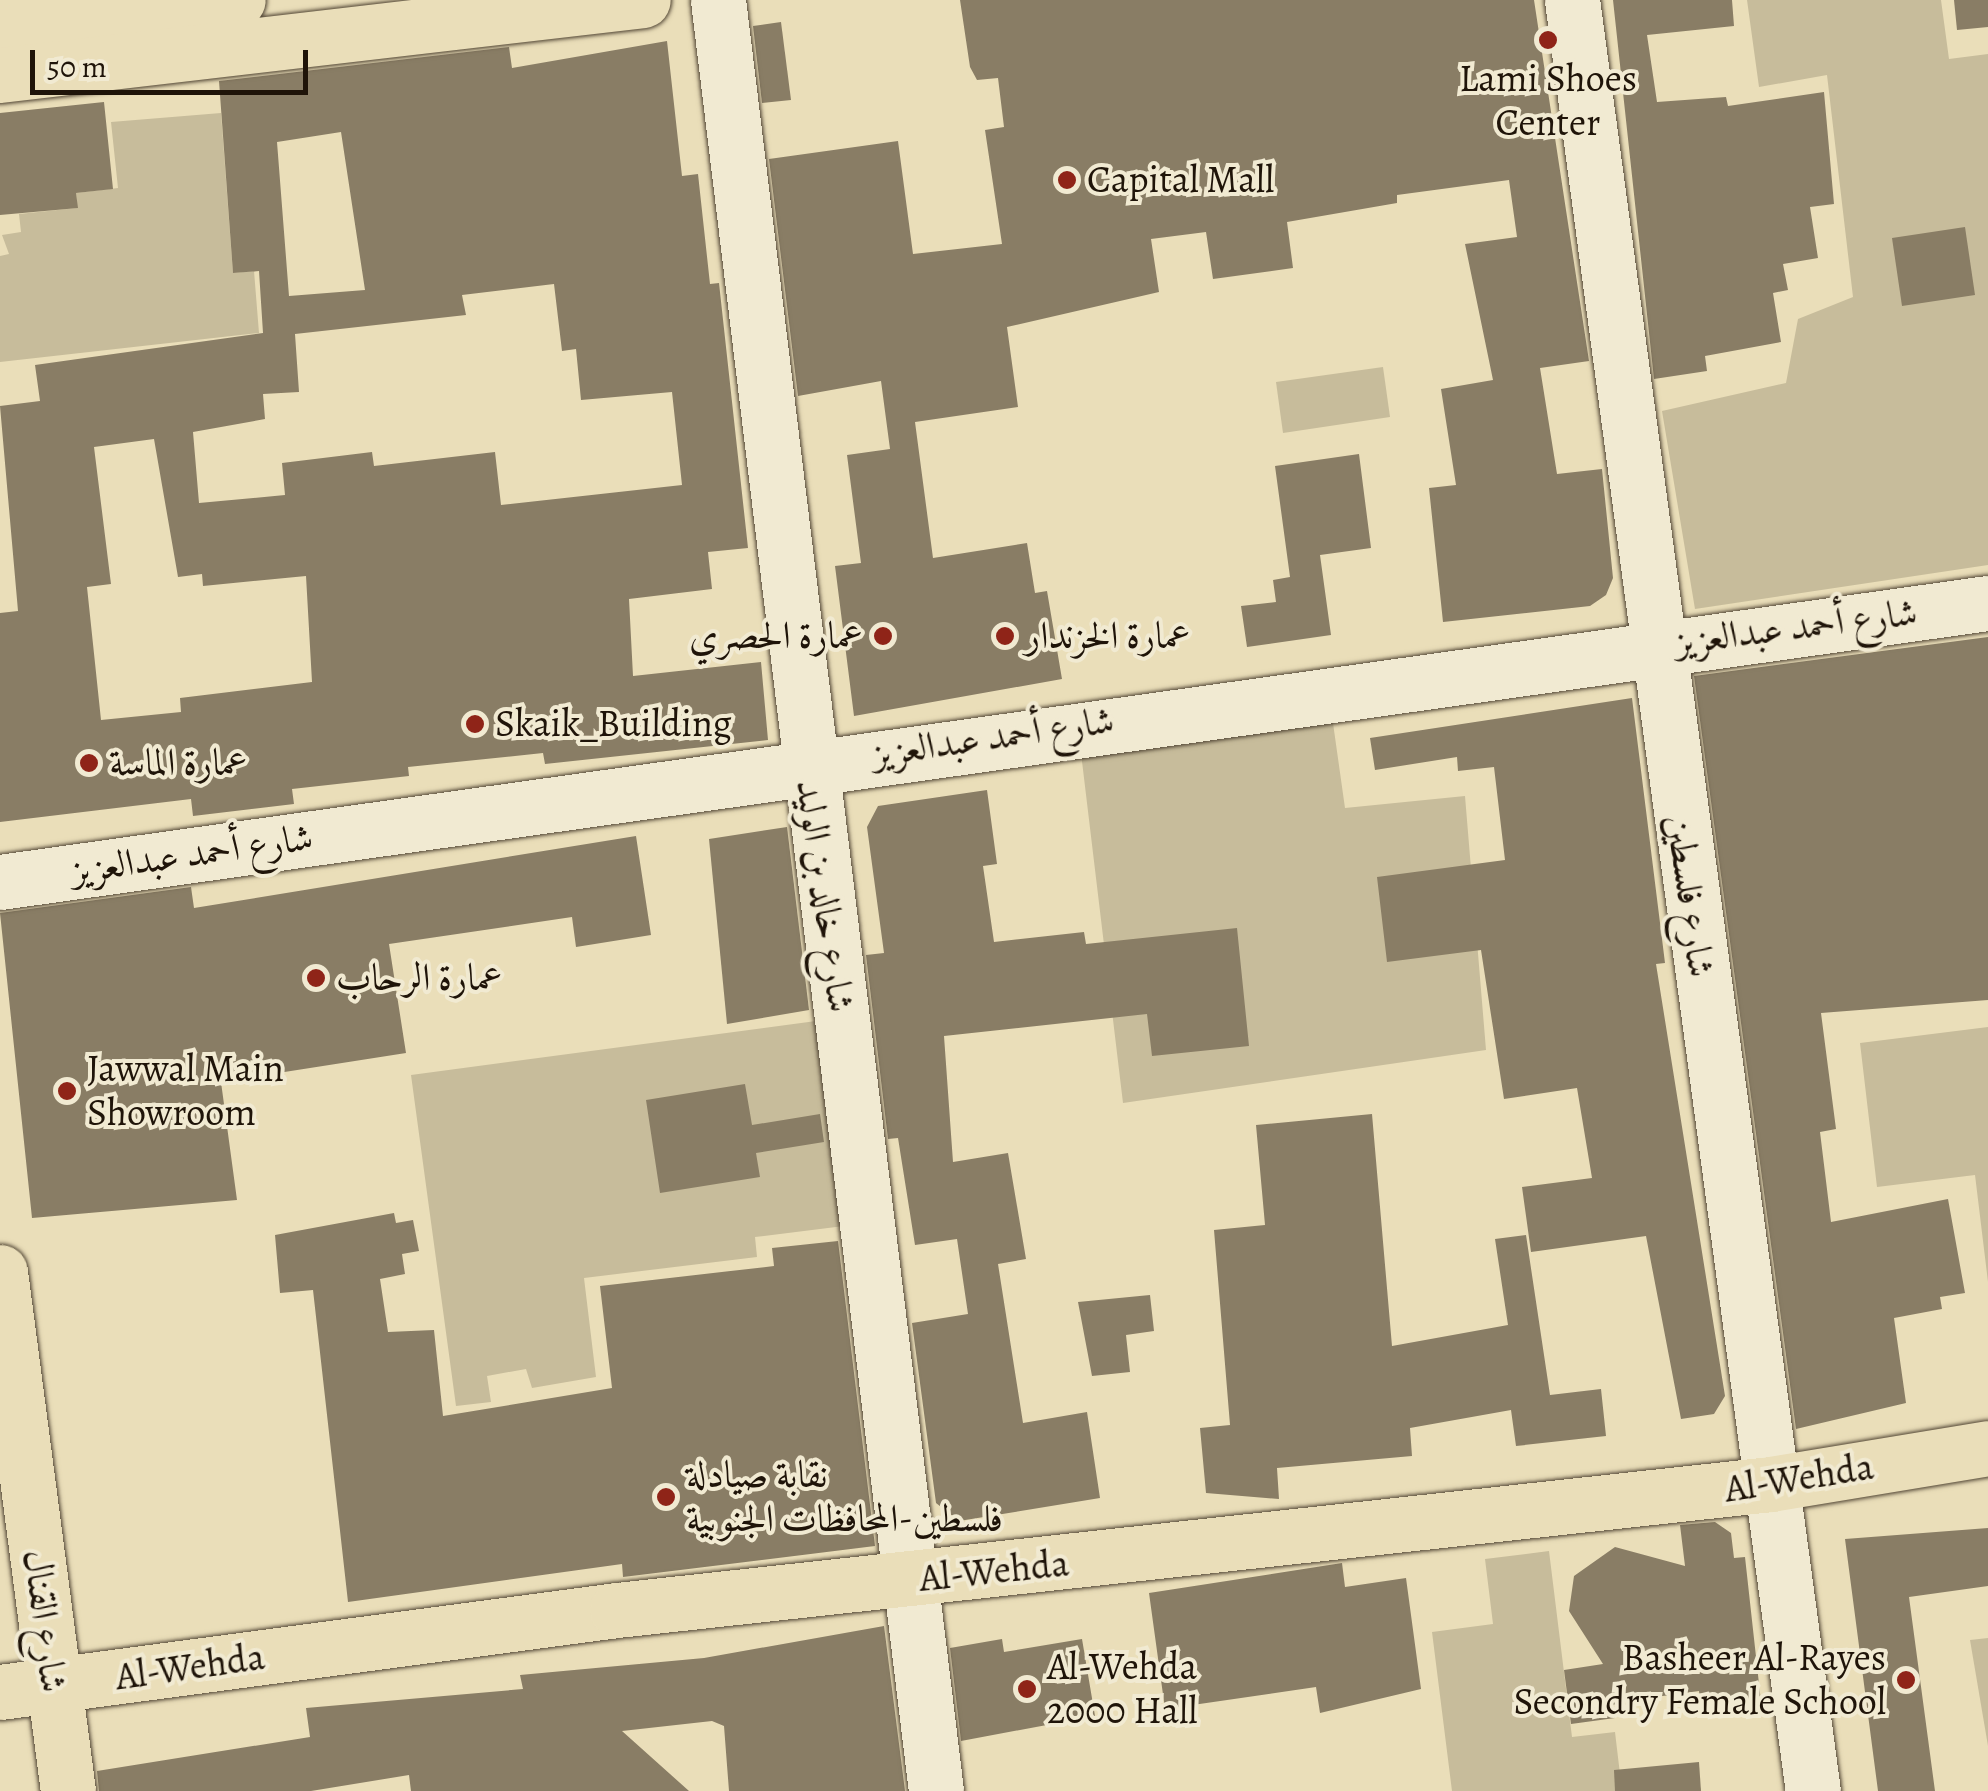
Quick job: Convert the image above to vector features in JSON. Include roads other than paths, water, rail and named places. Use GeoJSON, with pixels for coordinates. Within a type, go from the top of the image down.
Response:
{"type":"FeatureCollection","features":[{"type":"Feature","properties":{"kind":"main road"},"geometry":{"type":"LineString","coordinates":[[0,25],[238,0]]}},
{"type":"Feature","properties":{"kind":"main road"},"geometry":{"type":"LineString","coordinates":[[0,75],[643,0]]}},
{"type":"Feature","properties":{"kind":"main road","name":"شارع القنال"},"geometry":{"type":"LineString","coordinates":[[0,1272],[68,1791]]}},
{"type":"Feature","properties":{"kind":"main road","name":"Al-Wehda"},"geometry":{"type":"LineString","coordinates":[[0,1692],[910,1579],[1770,1484],[1988,1448]]}},
{"type":"Feature","properties":{"kind":"street","name":"شارع خالد بن الوليد"},"geometry":{"type":"LineString","coordinates":[[718,0],[807,763],[936,1791]]}},
{"type":"Feature","properties":{"kind":"street","name":"شارع فلسطين"},"geometry":{"type":"LineString","coordinates":[[1572,0],[1813,1791]]}},
{"type":"Feature","properties":{"kind":"street","name":"شارع أحمد عبدالعزيز"},"geometry":{"type":"LineString","coordinates":[[0,882],[807,763],[1988,602]]}},
{"type":"Feature","properties":{"kind":"place","name":"Lami Shoes Center"},"geometry":{"type":"Point","coordinates":[1548,40]}},
{"type":"Feature","properties":{"kind":"place","name":"Capital Mall"},"geometry":{"type":"Point","coordinates":[1067,180]}},
{"type":"Feature","properties":{"kind":"place","name":"عمارة الحصري"},"geometry":{"type":"Point","coordinates":[883,636]}},
{"type":"Feature","properties":{"kind":"place","name":"عمارة الخزندار"},"geometry":{"type":"Point","coordinates":[1005,636]}},
{"type":"Feature","properties":{"kind":"place","name":"Skaik_Building"},"geometry":{"type":"Point","coordinates":[475,724]}},
{"type":"Feature","properties":{"kind":"place","name":"عمارة الماسة"},"geometry":{"type":"Point","coordinates":[89,763]}},
{"type":"Feature","properties":{"kind":"place","name":"عمارة الرحاب"},"geometry":{"type":"Point","coordinates":[316,978]}},
{"type":"Feature","properties":{"kind":"place","name":"Jawwal Main Showroom"},"geometry":{"type":"Point","coordinates":[67,1091]}},
{"type":"Feature","properties":{"kind":"place","name":"نقابة صيادلة فلسطين-المحافظات الجنوبية"},"geometry":{"type":"Point","coordinates":[666,1497]}},
{"type":"Feature","properties":{"kind":"place","name":"Basheer Al-Rayes Secondry Female School"},"geometry":{"type":"Point","coordinates":[1906,1680]}},
{"type":"Feature","properties":{"kind":"place","name":"Al-Wehda 2000 Hall"},"geometry":{"type":"Point","coordinates":[1027,1689]}}]}
